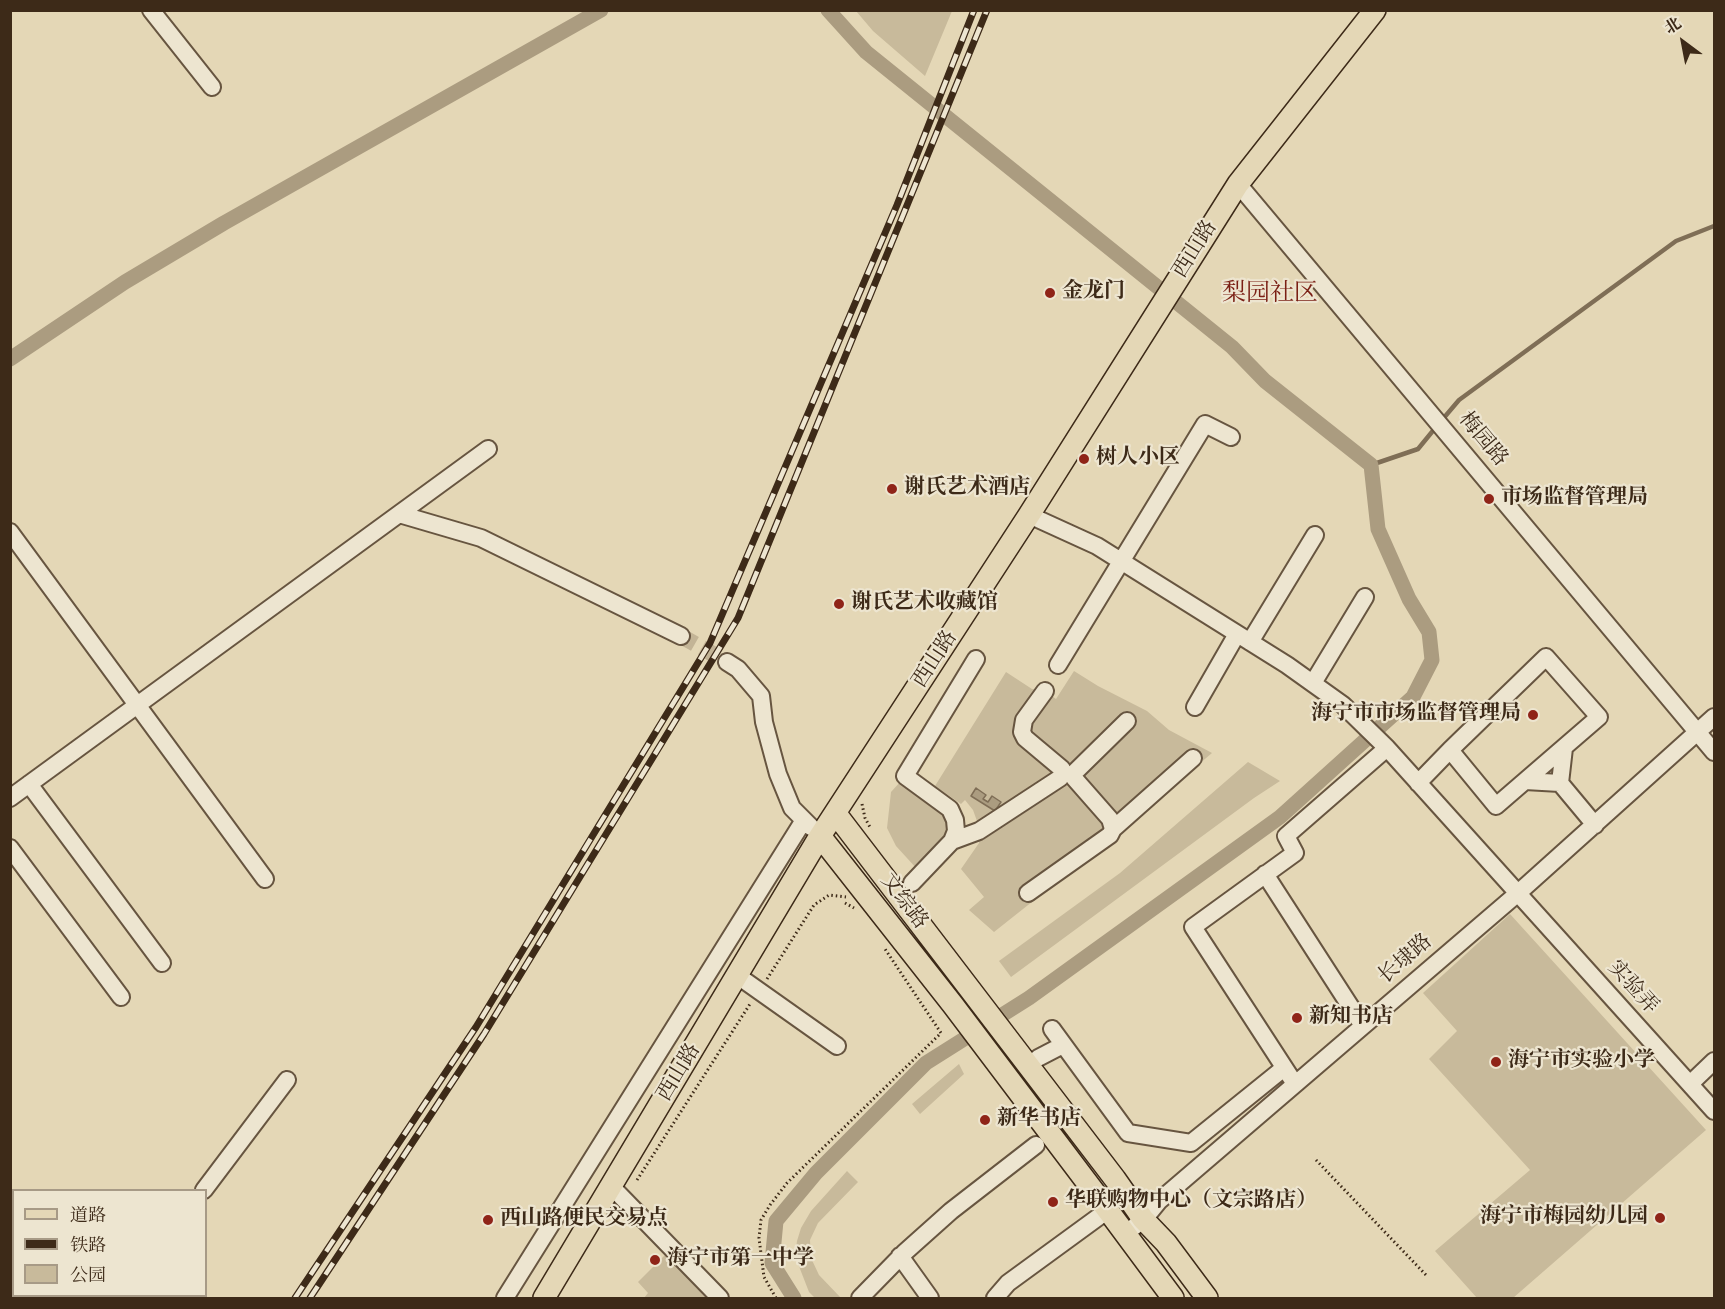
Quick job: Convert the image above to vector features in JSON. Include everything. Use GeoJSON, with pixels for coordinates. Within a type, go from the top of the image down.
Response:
{"type":"FeatureCollection","features":[{"type":"Feature","properties":{"kind":"main road","name":"西山路"},"geometry":{"type":"LineString","coordinates":[[544,1299],[820,836],[1029,514],[1238,184],[1375,10]]}},
{"type":"Feature","properties":{"kind":"main road","name":"文综路"},"geometry":{"type":"LineString","coordinates":[[836,814],[1115,1179],[1143,1219]]}},
{"type":"Feature","properties":{"kind":"main road"},"geometry":{"type":"LineString","coordinates":[[820,836],[953,1005],[1108,1209],[1173,1299]]}},
{"type":"Feature","properties":{"kind":"main road"},"geometry":{"type":"LineString","coordinates":[[1143,1219],[1166,1243],[1207,1299]]}},
{"type":"Feature","properties":{"kind":"street"},"geometry":{"type":"LineString","coordinates":[[151,10],[212,87]]}},
{"type":"Feature","properties":{"kind":"street","name":"梅园路"},"geometry":{"type":"LineString","coordinates":[[1238,184],[1714,752]]}},
{"type":"Feature","properties":{"kind":"street"},"geometry":{"type":"LineString","coordinates":[[1058,665],[1205,424],[1231,436]]}},
{"type":"Feature","properties":{"kind":"street"},"geometry":{"type":"LineString","coordinates":[[10,798],[488,449]]}},
{"type":"Feature","properties":{"kind":"street"},"geometry":{"type":"LineString","coordinates":[[399,514],[481,538],[681,636]]}},
{"type":"Feature","properties":{"kind":"street","name":"实验弄"},"geometry":{"type":"LineString","coordinates":[[1029,514],[1097,546],[1244,638],[1312,683],[1350,712],[1387,748],[1714,1111]]}},
{"type":"Feature","properties":{"kind":"street"},"geometry":{"type":"LineString","coordinates":[[10,532],[266,879]]}},
{"type":"Feature","properties":{"kind":"street"},"geometry":{"type":"LineString","coordinates":[[1195,707],[1316,536]]}},
{"type":"Feature","properties":{"kind":"street"},"geometry":{"type":"LineString","coordinates":[[1312,683],[1365,597]]}},
{"type":"Feature","properties":{"kind":"street"},"geometry":{"type":"LineString","coordinates":[[1418,783],[1450,750],[1546,657],[1599,717],[1496,806],[1450,750]]}},
{"type":"Feature","properties":{"kind":"street"},"geometry":{"type":"LineString","coordinates":[[912,883],[952,841],[956,831],[955,820],[950,809],[906,776],[976,659]]}},
{"type":"Feature","properties":{"kind":"street"},"geometry":{"type":"LineString","coordinates":[[727,662],[738,669],[761,696],[764,722],[778,774],[792,808],[820,836]]}},
{"type":"Feature","properties":{"kind":"street"},"geometry":{"type":"LineString","coordinates":[[1045,691],[1024,720],[1022,732],[1025,738],[1068,774],[1110,819],[1113,829]]}},
{"type":"Feature","properties":{"kind":"street","name":"长埭路"},"geometry":{"type":"LineString","coordinates":[[1126,1234],[1158,1201],[1517,894],[1714,717]]}},
{"type":"Feature","properties":{"kind":"street"},"geometry":{"type":"LineString","coordinates":[[952,841],[979,831],[1068,774],[1127,721]]}},
{"type":"Feature","properties":{"kind":"street"},"geometry":{"type":"LineString","coordinates":[[1295,1084],[1192,927],[1295,854],[1286,836],[1387,748]]}},
{"type":"Feature","properties":{"kind":"street"},"geometry":{"type":"LineString","coordinates":[[1564,748],[1560,783],[1595,825]]}},
{"type":"Feature","properties":{"kind":"street"},"geometry":{"type":"LineString","coordinates":[[1028,893],[1110,835],[1113,829],[1193,758]]}},
{"type":"Feature","properties":{"kind":"street"},"geometry":{"type":"LineString","coordinates":[[1525,781],[1560,783]]}},
{"type":"Feature","properties":{"kind":"street"},"geometry":{"type":"LineString","coordinates":[[29,784],[162,963]]}},
{"type":"Feature","properties":{"kind":"street"},"geometry":{"type":"LineString","coordinates":[[505,1299],[804,820]]}},
{"type":"Feature","properties":{"kind":"street"},"geometry":{"type":"LineString","coordinates":[[10,848],[121,997]]}},
{"type":"Feature","properties":{"kind":"street"},"geometry":{"type":"LineString","coordinates":[[1265,874],[1363,1026]]}},
{"type":"Feature","properties":{"kind":"street"},"geometry":{"type":"LineString","coordinates":[[738,976],[837,1046]]}},
{"type":"Feature","properties":{"kind":"street"},"geometry":{"type":"LineString","coordinates":[[1052,1029],[1128,1133],[1191,1143],[1284,1068]]}},
{"type":"Feature","properties":{"kind":"street"},"geometry":{"type":"LineString","coordinates":[[1038,1058],[1063,1045]]}},
{"type":"Feature","properties":{"kind":"street"},"geometry":{"type":"LineString","coordinates":[[1690,1084],[1714,1061]]}},
{"type":"Feature","properties":{"kind":"street"},"geometry":{"type":"LineString","coordinates":[[205,1189],[287,1080]]}},
{"type":"Feature","properties":{"kind":"street"},"geometry":{"type":"LineString","coordinates":[[860,1299],[900,1256],[951,1211],[1036,1144]]}},
{"type":"Feature","properties":{"kind":"street"},"geometry":{"type":"LineString","coordinates":[[612,1187],[720,1299]]}},
{"type":"Feature","properties":{"kind":"street"},"geometry":{"type":"LineString","coordinates":[[994,1299],[1008,1283],[1108,1209]]}},
{"type":"Feature","properties":{"kind":"street"},"geometry":{"type":"LineString","coordinates":[[900,1256],[930,1299]]}},
{"type":"Feature","properties":{"kind":"path"},"geometry":{"type":"LineString","coordinates":[[844,903],[853,907],[861,916]]}},
{"type":"Feature","properties":{"kind":"path"},"geometry":{"type":"LineString","coordinates":[[776,1299],[764,1277],[759,1238],[761,1220],[770,1205],[787,1184],[941,1033],[882,945]]}},
{"type":"Feature","properties":{"kind":"path"},"geometry":{"type":"LineString","coordinates":[[1316,1160],[1426,1275]]}},
{"type":"Feature","properties":{"kind":"green space"},"geometry":{"type":"Polygon","coordinates":[[[856,11],[952,11],[925,76],[873,31],[856,11]]]}},
{"type":"Feature","properties":{"kind":"green space"},"geometry":{"type":"Polygon","coordinates":[[[1074,671],[1147,711],[1169,730],[1212,753],[1100,848],[994,932],[969,910],[984,897],[961,869],[979,843],[977,821],[973,810],[965,800],[961,804],[935,786],[1006,672],[1032,689],[1045,691],[1056,699],[1074,671]]]}},
{"type":"Feature","properties":{"kind":"green space"},"geometry":{"type":"Polygon","coordinates":[[[1248,762],[1280,781],[1011,977],[999,961],[1120,873],[1248,762]]]}},
{"type":"Feature","properties":{"kind":"green space"},"geometry":{"type":"Polygon","coordinates":[[[901,781],[948,814],[948,835],[917,869],[896,846],[887,828],[891,792],[901,781]]]}},
{"type":"Feature","properties":{"kind":"green space"},"geometry":{"type":"Polygon","coordinates":[[[1510,914],[1706,1130],[1513,1298],[1477,1298],[1435,1251],[1530,1170],[1429,1059],[1457,1031],[1423,993],[1510,914]]]}},
{"type":"Feature","properties":{"kind":"green space"},"geometry":{"type":"Polygon","coordinates":[[[959,1064],[964,1074],[920,1114],[912,1104],[959,1064]]]}},
{"type":"Feature","properties":{"kind":"green space"},"geometry":{"type":"Polygon","coordinates":[[[847,1171],[858,1182],[818,1223],[810,1240],[811,1258],[819,1275],[841,1298],[815,1298],[809,1292],[795,1256],[797,1241],[801,1228],[811,1211],[847,1171]]]}},
{"type":"Feature","properties":{"kind":"green space"},"geometry":{"type":"Polygon","coordinates":[[[668,1252],[711,1298],[644,1298],[648,1293],[638,1282],[668,1252]]]}},
{"type":"Feature","properties":{"kind":"shaded area"},"geometry":{"type":"Polygon","coordinates":[[[976,788],[986,795],[983,799],[988,802],[992,796],[1001,802],[995,811],[971,796],[976,788]]]}},
{"type":"Feature","properties":{"kind":"waterway"},"geometry":{"type":"LineString","coordinates":[[10,359],[125,282],[224,223],[601,10]]}},
{"type":"Feature","properties":{"kind":"waterway"},"geometry":{"type":"LineString","coordinates":[[794,1298],[772,1263],[776,1221],[816,1173],[926,1063],[1029,998],[1280,817],[1413,697],[1432,660],[1429,632],[1409,599],[1378,529],[1371,465],[1265,381],[1232,347],[866,52],[828,10]]}},
{"type":"Feature","properties":{"kind":"waterway"},"geometry":{"type":"LineString","coordinates":[[1442,420],[1459,400],[1676,241],[1714,226]]}},
{"type":"Feature","properties":{"kind":"waterway"},"geometry":{"type":"LineString","coordinates":[[1371,465],[1418,449],[1436,427]]}},
{"type":"Feature","properties":{"kind":"tunnel"},"geometry":{"type":"LineString","coordinates":[[681,636],[727,662]]}},
{"type":"Feature","properties":{"kind":"railway"},"geometry":{"type":"LineString","coordinates":[[295,1298],[476,1027],[710,643],[897,205],[974,10]]}},
{"type":"Feature","properties":{"kind":"railway"},"geometry":{"type":"LineString","coordinates":[[310,1298],[484,1034],[738,618],[987,10]]}},
{"type":"Feature","properties":{"kind":"place","name":"金龙门"},"geometry":{"type":"Point","coordinates":[1050,293]}},
{"type":"Feature","properties":{"kind":"place","name":"树人小区"},"geometry":{"type":"Point","coordinates":[1084,459]}},
{"type":"Feature","properties":{"kind":"place","name":"谢氏艺术酒店"},"geometry":{"type":"Point","coordinates":[892,489]}},
{"type":"Feature","properties":{"kind":"place","name":"市场监督管理局"},"geometry":{"type":"Point","coordinates":[1489,499]}},
{"type":"Feature","properties":{"kind":"place","name":"谢氏艺术收藏馆"},"geometry":{"type":"Point","coordinates":[839,604]}},
{"type":"Feature","properties":{"kind":"place","name":"海宁市市场监督管理局"},"geometry":{"type":"Point","coordinates":[1533,715]}},
{"type":"Feature","properties":{"kind":"place","name":"新知书店"},"geometry":{"type":"Point","coordinates":[1297,1018]}},
{"type":"Feature","properties":{"kind":"place","name":"海宁市实验小学"},"geometry":{"type":"Point","coordinates":[1496,1062]}},
{"type":"Feature","properties":{"kind":"place","name":"新华书店"},"geometry":{"type":"Point","coordinates":[985,1120]}},
{"type":"Feature","properties":{"kind":"place","name":"华联购物中心（文宗路店）"},"geometry":{"type":"Point","coordinates":[1053,1202]}},
{"type":"Feature","properties":{"kind":"place","name":"海宁市梅园幼儿园"},"geometry":{"type":"Point","coordinates":[1660,1218]}},
{"type":"Feature","properties":{"kind":"place","name":"西山路便民交易点"},"geometry":{"type":"Point","coordinates":[488,1220]}},
{"type":"Feature","properties":{"kind":"place","name":"海宁市第一中学"},"geometry":{"type":"Point","coordinates":[655,1260]}},
{"type":"Feature","properties":{"kind":"district","name":"梨园社区"},"geometry":{"type":"Point","coordinates":[1270,295]}}]}
